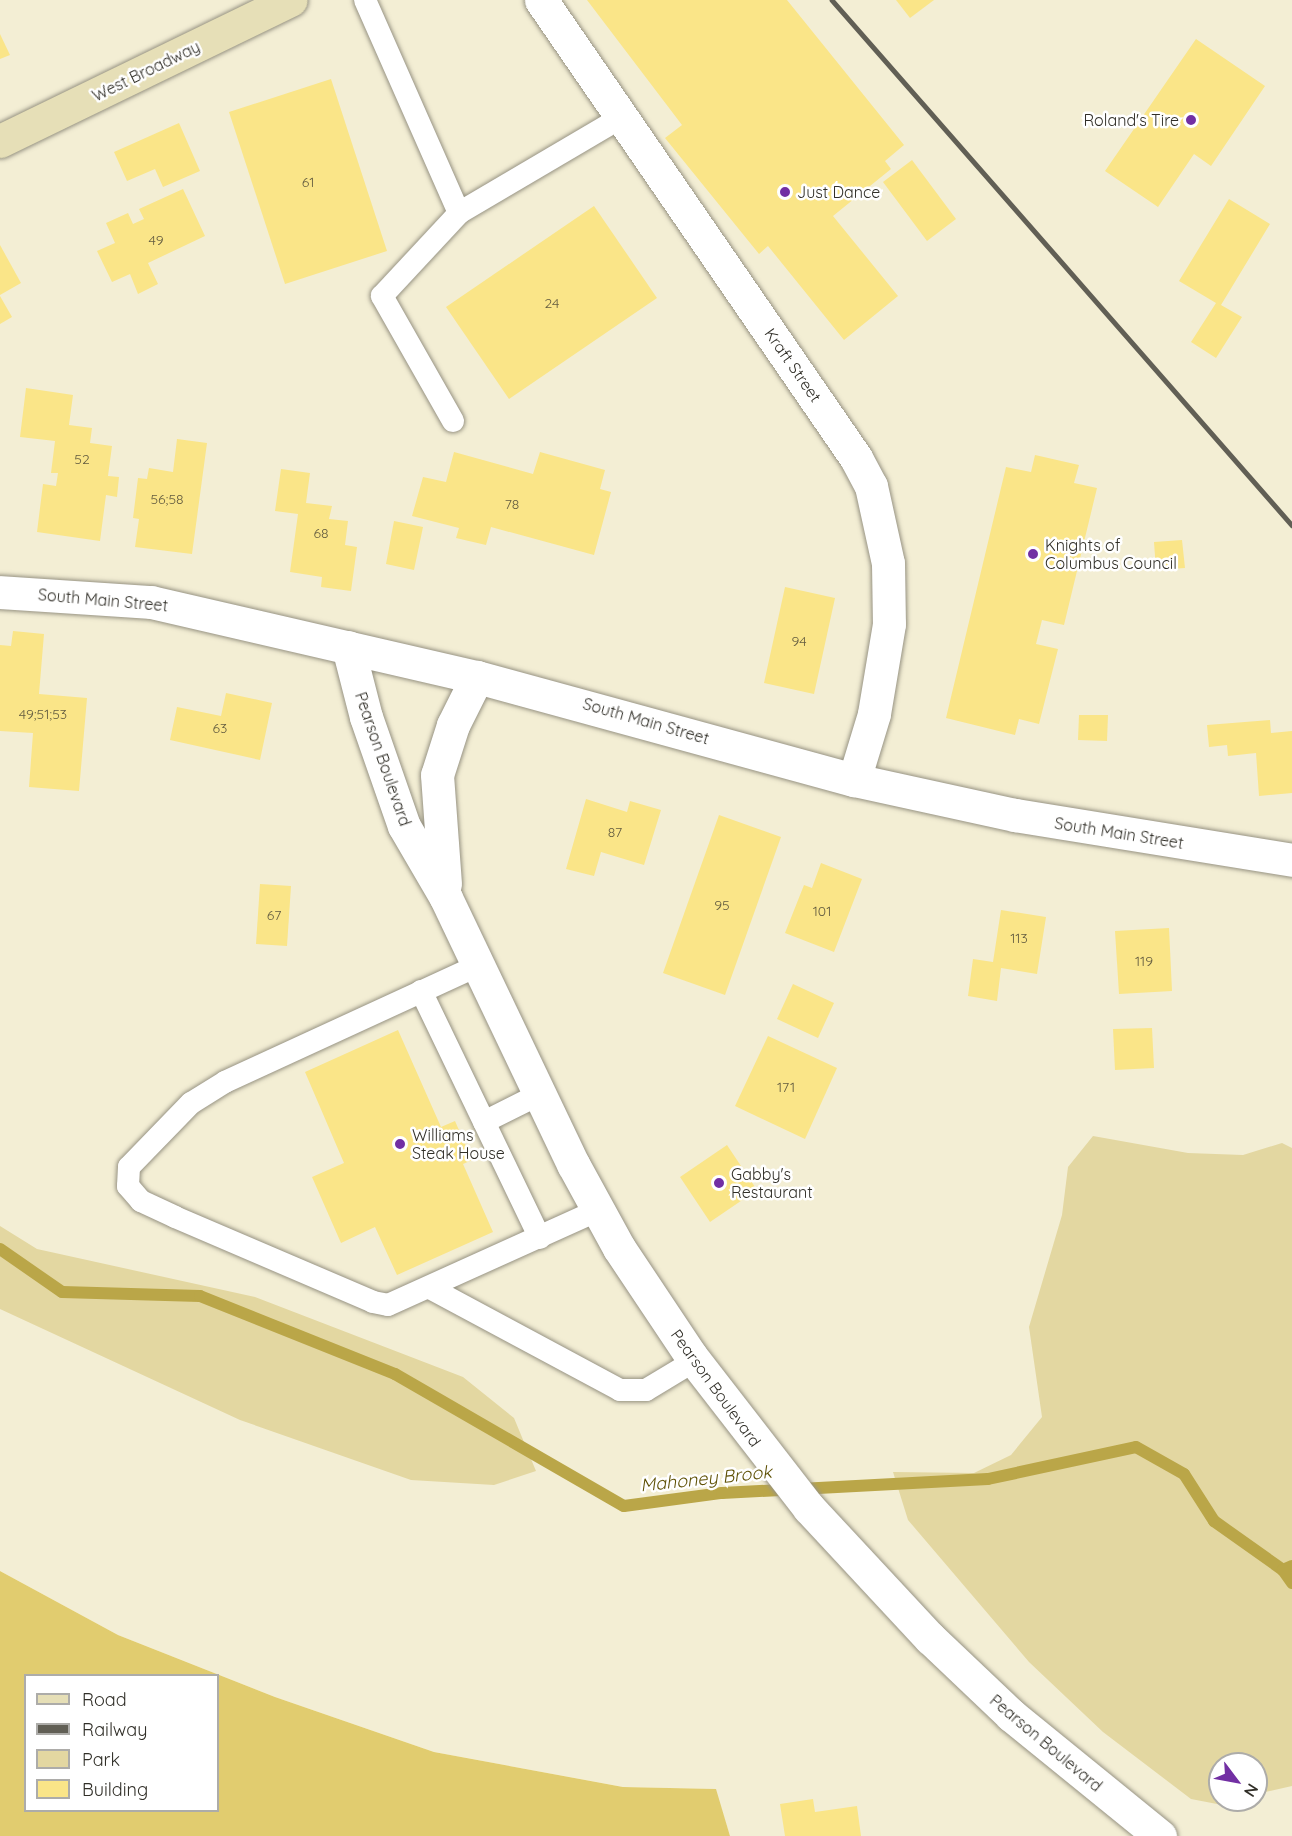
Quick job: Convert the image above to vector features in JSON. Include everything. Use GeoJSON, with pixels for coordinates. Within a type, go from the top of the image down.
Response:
{"type":"FeatureCollection","features":[{"type":"Feature","properties":{"kind":"main road","name":"West Broadway"},"geometry":{"type":"LineString","coordinates":[[0,141],[274,4]]}},
{"type":"Feature","properties":{"kind":"street","name":"Kraft Street"},"geometry":{"type":"LineString","coordinates":[[541,0],[856,458],[871,486],[888,563],[889,624],[874,714],[854,780]]}},
{"type":"Feature","properties":{"kind":"street","name":"South Main Street"},"geometry":{"type":"LineString","coordinates":[[0,592],[151,602],[477,677],[854,780],[1015,815],[1292,860]]}},
{"type":"Feature","properties":{"kind":"street","name":"Pearson Boulevard"},"geometry":{"type":"LineString","coordinates":[[348,647],[366,717],[404,826],[446,898],[538,1095],[598,1210],[694,1361],[764,1455],[809,1508],[930,1638],[1011,1715],[1160,1836]]}},
{"type":"Feature","properties":{"kind":"street","name":"Pearson Boulevard"},"geometry":{"type":"LineString","coordinates":[[446,898],[437,775],[453,725],[477,677]]}},
{"type":"Feature","properties":{"kind":"lane"},"geometry":{"type":"LineString","coordinates":[[365,0],[459,213]]}},
{"type":"Feature","properties":{"kind":"lane"},"geometry":{"type":"LineString","coordinates":[[453,422],[382,296],[459,213],[622,117]]}},
{"type":"Feature","properties":{"kind":"lane"},"geometry":{"type":"LineString","coordinates":[[477,966],[225,1082],[191,1103],[148,1144],[129,1167],[128,1186],[141,1201],[373,1302],[400,1302],[598,1210]]}},
{"type":"Feature","properties":{"kind":"lane"},"geometry":{"type":"LineString","coordinates":[[421,991],[540,1238]]}},
{"type":"Feature","properties":{"kind":"lane"},"geometry":{"type":"LineString","coordinates":[[484,1122],[538,1095]]}},
{"type":"Feature","properties":{"kind":"lane"},"geometry":{"type":"LineString","coordinates":[[430,1288],[620,1390],[646,1390],[694,1361]]}},
{"type":"Feature","properties":{"kind":"shaded area"},"geometry":{"type":"Polygon","coordinates":[[[0,0],[1292,0],[1292,1836],[730,1836],[715,1789],[623,1787],[434,1752],[275,1697],[118,1635],[0,1571],[0,0]]]}},
{"type":"Feature","properties":{"kind":"shaded area"},"geometry":{"type":"Polygon","coordinates":[[[0,1571],[118,1635],[217,1674],[24,1674],[24,1812],[219,1812],[219,1675],[275,1697],[434,1752],[623,1787],[716,1789],[730,1836],[0,1836],[0,1571]]]}},
{"type":"Feature","properties":{"kind":"green space"},"geometry":{"type":"Polygon","coordinates":[[[1093,1136],[1188,1153],[1243,1155],[1282,1143],[1292,1148],[1292,1786],[1268,1791],[1268,1752],[1208,1752],[1208,1802],[1191,1799],[1103,1732],[1029,1662],[908,1520],[893,1472],[974,1473],[1011,1455],[1042,1417],[1029,1327],[1062,1215],[1068,1167],[1093,1136]]]}},
{"type":"Feature","properties":{"kind":"green space"},"geometry":{"type":"Polygon","coordinates":[[[0,1226],[37,1249],[255,1297],[463,1377],[514,1418],[536,1471],[494,1485],[411,1480],[240,1420],[0,1309],[0,1226]]]}},
{"type":"Feature","properties":{"kind":"building","name":"Just Dance"},"geometry":{"type":"Polygon","coordinates":[[[587,0],[787,0],[904,145],[885,161],[891,169],[833,216],[898,296],[844,340],[768,246],[759,254],[665,138],[682,125],[587,0]]]}},
{"type":"Feature","properties":{"kind":"building"},"geometry":{"type":"Polygon","coordinates":[[[896,0],[934,0],[910,18],[896,0]]]}},
{"type":"Feature","properties":{"kind":"building"},"geometry":{"type":"Polygon","coordinates":[[[0,34],[10,55],[0,59],[0,34]]]}},
{"type":"Feature","properties":{"kind":"building","name":"Roland's Tire"},"geometry":{"type":"Polygon","coordinates":[[[1196,39],[1265,86],[1211,166],[1194,154],[1158,207],[1105,171],[1196,39]]]}},
{"type":"Feature","properties":{"kind":"building"},"geometry":{"type":"Polygon","coordinates":[[[331,79],[387,251],[285,284],[229,112],[331,79]]]}},
{"type":"Feature","properties":{"kind":"building"},"geometry":{"type":"Polygon","coordinates":[[[179,123],[200,171],[163,187],[155,169],[127,181],[114,152],[179,123]]]}},
{"type":"Feature","properties":{"kind":"building"},"geometry":{"type":"Polygon","coordinates":[[[912,160],[956,219],[927,241],[883,182],[912,160]]]}},
{"type":"Feature","properties":{"kind":"building"},"geometry":{"type":"Polygon","coordinates":[[[183,189],[205,236],[148,263],[158,284],[138,294],[130,274],[112,282],[97,251],[115,243],[106,223],[128,213],[133,224],[144,219],[139,209],[183,189]]]}},
{"type":"Feature","properties":{"kind":"building"},"geometry":{"type":"Polygon","coordinates":[[[1229,199],[1270,224],[1221,305],[1242,317],[1216,358],[1191,342],[1216,303],[1179,281],[1229,199]]]}},
{"type":"Feature","properties":{"kind":"building"},"geometry":{"type":"Polygon","coordinates":[[[594,206],[657,298],[509,399],[446,307],[594,206]]]}},
{"type":"Feature","properties":{"kind":"building"},"geometry":{"type":"Polygon","coordinates":[[[0,245],[21,283],[0,295],[0,245]]]}},
{"type":"Feature","properties":{"kind":"building"},"geometry":{"type":"Polygon","coordinates":[[[0,296],[12,317],[0,324],[0,296]]]}},
{"type":"Feature","properties":{"kind":"building"},"geometry":{"type":"Polygon","coordinates":[[[26,388],[73,395],[69,425],[92,428],[90,443],[112,446],[108,476],[119,477],[117,497],[106,495],[100,541],[37,532],[43,484],[56,486],[58,473],[51,473],[55,441],[20,437],[26,388]]]}},
{"type":"Feature","properties":{"kind":"building"},"geometry":{"type":"Polygon","coordinates":[[[177,439],[207,443],[192,554],[135,547],[139,519],[133,518],[138,478],[147,479],[149,468],[173,472],[177,439]]]}},
{"type":"Feature","properties":{"kind":"building"},"geometry":{"type":"Polygon","coordinates":[[[454,452],[533,474],[540,452],[605,470],[600,489],[611,492],[594,555],[491,527],[486,545],[456,538],[459,528],[412,516],[423,477],[446,482],[454,452]]]}},
{"type":"Feature","properties":{"kind":"building","name":"Knights of Columbus Council"},"geometry":{"type":"Polygon","coordinates":[[[1035,455],[1079,465],[1074,483],[1097,488],[1064,625],[1042,620],[1036,644],[1058,649],[1039,724],[1019,719],[1015,735],[946,718],[1006,467],[1031,472],[1035,455]]]}},
{"type":"Feature","properties":{"kind":"building"},"geometry":{"type":"Polygon","coordinates":[[[281,469],[310,473],[306,503],[332,506],[329,519],[348,521],[345,545],[357,547],[351,591],[321,587],[322,577],[290,572],[298,514],[275,511],[281,469]]]}},
{"type":"Feature","properties":{"kind":"building"},"geometry":{"type":"Polygon","coordinates":[[[394,521],[423,527],[414,570],[386,564],[394,521]]]}},
{"type":"Feature","properties":{"kind":"building"},"geometry":{"type":"Polygon","coordinates":[[[1182,540],[1185,568],[1156,570],[1154,542],[1182,540]]]}},
{"type":"Feature","properties":{"kind":"building"},"geometry":{"type":"Polygon","coordinates":[[[785,587],[835,598],[814,694],[764,683],[785,587]]]}},
{"type":"Feature","properties":{"kind":"building"},"geometry":{"type":"Polygon","coordinates":[[[13,631],[44,634],[39,694],[87,698],[79,791],[29,787],[33,733],[0,731],[0,645],[11,646],[13,631]]]}},
{"type":"Feature","properties":{"kind":"building"},"geometry":{"type":"Polygon","coordinates":[[[226,693],[272,703],[260,760],[170,740],[177,707],[221,716],[226,693]]]}},
{"type":"Feature","properties":{"kind":"building"},"geometry":{"type":"Polygon","coordinates":[[[1079,715],[1108,715],[1107,741],[1078,740],[1079,715]]]}},
{"type":"Feature","properties":{"kind":"building"},"geometry":{"type":"Polygon","coordinates":[[[1270,720],[1271,733],[1292,731],[1292,793],[1259,796],[1256,753],[1228,756],[1227,745],[1209,747],[1207,725],[1270,720]]]}},
{"type":"Feature","properties":{"kind":"building"},"geometry":{"type":"Polygon","coordinates":[[[586,799],[627,812],[630,801],[661,810],[644,865],[601,852],[594,876],[566,869],[586,799]]]}},
{"type":"Feature","properties":{"kind":"building"},"geometry":{"type":"Polygon","coordinates":[[[719,815],[781,837],[725,995],[663,973],[719,815]]]}},
{"type":"Feature","properties":{"kind":"building"},"geometry":{"type":"Polygon","coordinates":[[[821,863],[862,879],[834,952],[785,933],[804,885],[812,888],[821,863]]]}},
{"type":"Feature","properties":{"kind":"building"},"geometry":{"type":"Polygon","coordinates":[[[260,884],[291,886],[287,946],[256,944],[260,884]]]}},
{"type":"Feature","properties":{"kind":"building"},"geometry":{"type":"Polygon","coordinates":[[[1001,910],[1046,917],[1037,974],[1001,968],[997,1001],[968,996],[973,959],[993,962],[1001,910]]]}},
{"type":"Feature","properties":{"kind":"building"},"geometry":{"type":"Polygon","coordinates":[[[1169,928],[1172,991],[1119,994],[1115,931],[1169,928]]]}},
{"type":"Feature","properties":{"kind":"building"},"geometry":{"type":"Polygon","coordinates":[[[793,984],[834,1003],[818,1038],[777,1019],[793,984]]]}},
{"type":"Feature","properties":{"kind":"building"},"geometry":{"type":"Polygon","coordinates":[[[1152,1028],[1154,1068],[1115,1070],[1113,1029],[1152,1028]]]}},
{"type":"Feature","properties":{"kind":"building","name":"Williams Steak House"},"geometry":{"type":"Polygon","coordinates":[[[398,1030],[441,1127],[455,1121],[472,1160],[463,1164],[493,1232],[397,1275],[375,1227],[341,1243],[312,1177],[344,1163],[305,1072],[398,1030]]]}},
{"type":"Feature","properties":{"kind":"building"},"geometry":{"type":"Polygon","coordinates":[[[768,1036],[837,1068],[805,1139],[735,1106],[768,1036]]]}},
{"type":"Feature","properties":{"kind":"building","name":"Gabby's Restaurant"},"geometry":{"type":"Polygon","coordinates":[[[727,1145],[757,1190],[710,1222],[680,1177],[727,1145]]]}},
{"type":"Feature","properties":{"kind":"building"},"geometry":{"type":"Polygon","coordinates":[[[813,1799],[815,1812],[857,1806],[861,1836],[785,1836],[780,1804],[813,1799]]]}},
{"type":"Feature","properties":{"kind":"waterway","name":"Mahoney Brook"},"geometry":{"type":"LineString","coordinates":[[0,1249],[62,1292],[200,1296],[395,1374],[624,1506],[722,1493],[988,1479],[1136,1447],[1184,1474],[1214,1521],[1283,1570]]}},
{"type":"Feature","properties":{"kind":"waterway","name":"Mahoney Brook"},"geometry":{"type":"LineString","coordinates":[[1292,1566],[1283,1570],[1292,1583]]}},
{"type":"Feature","properties":{"kind":"railway"},"geometry":{"type":"LineString","coordinates":[[832,0],[1292,525]]}},
{"type":"Feature","properties":{"kind":"place","name":"Roland's Tire"},"geometry":{"type":"Point","coordinates":[1191,120]}},
{"type":"Feature","properties":{"kind":"place","name":"Just Dance"},"geometry":{"type":"Point","coordinates":[785,192]}},
{"type":"Feature","properties":{"kind":"place","name":"Knights of Columbus Council"},"geometry":{"type":"Point","coordinates":[1033,554]}},
{"type":"Feature","properties":{"kind":"place","name":"Williams Steak House"},"geometry":{"type":"Point","coordinates":[400,1144]}},
{"type":"Feature","properties":{"kind":"place","name":"Gabby's Restaurant"},"geometry":{"type":"Point","coordinates":[719,1183]}}]}
